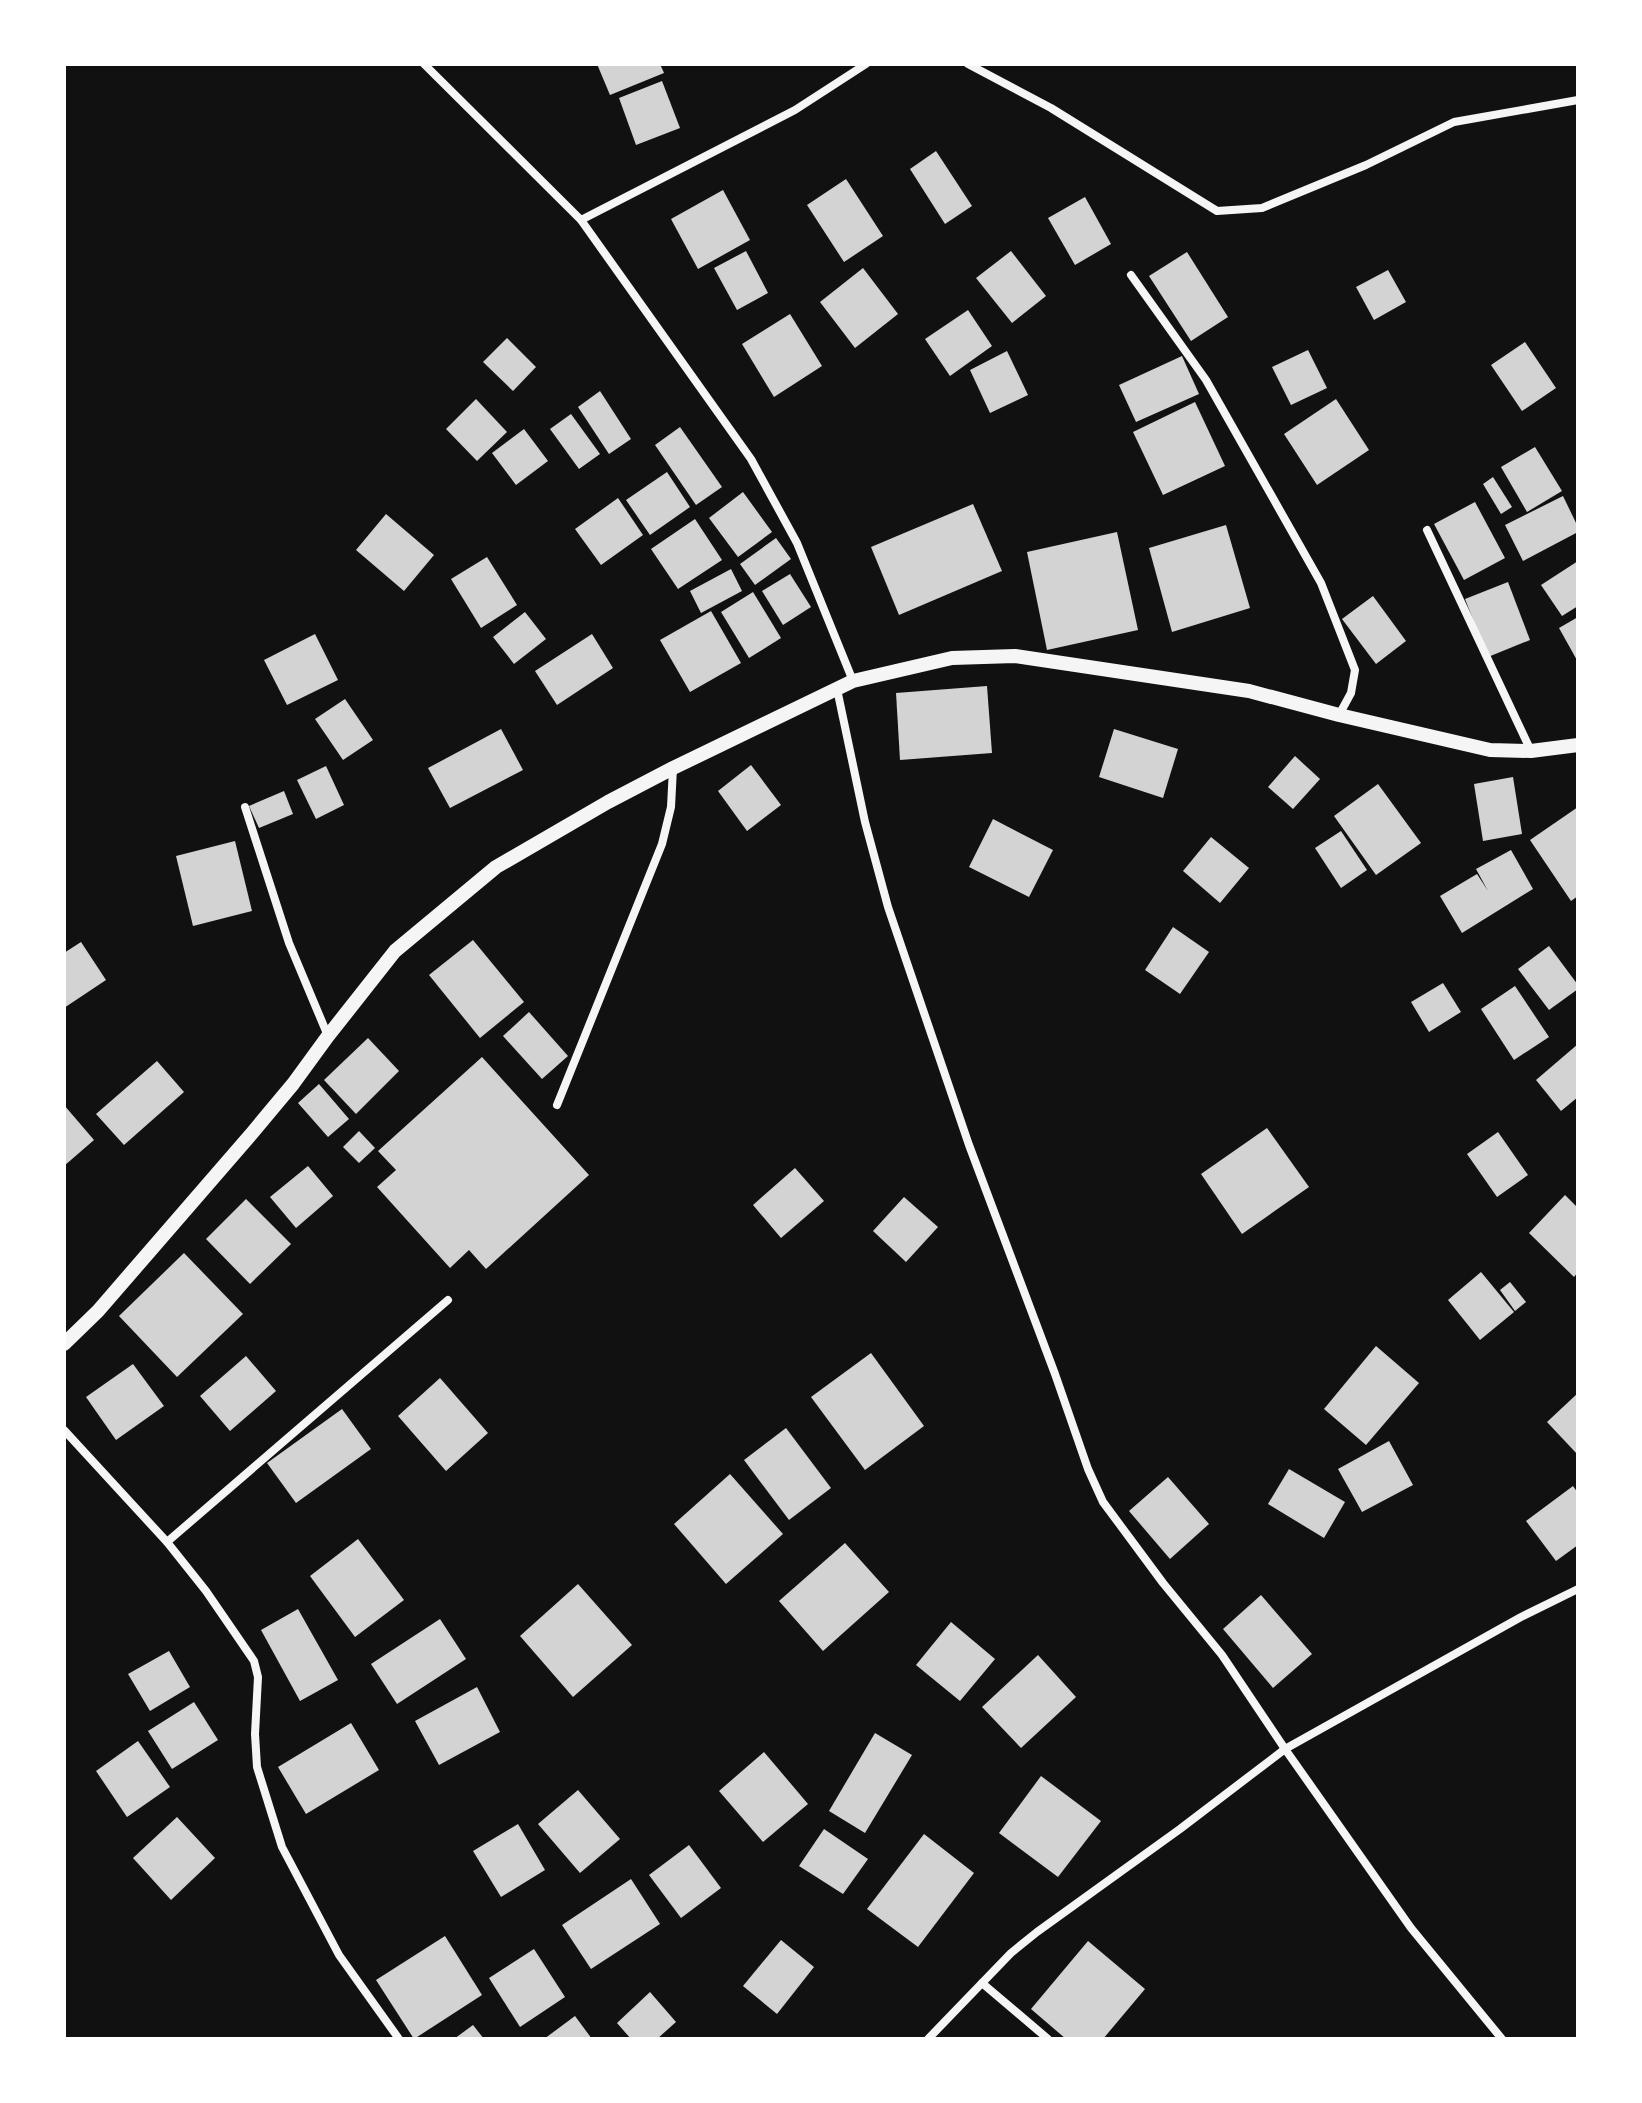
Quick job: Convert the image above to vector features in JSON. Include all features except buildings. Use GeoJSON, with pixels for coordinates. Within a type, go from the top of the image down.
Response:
{"type":"FeatureCollection","features":[{"type":"Feature","properties":{"kind":"street"},"geometry":{"type":"LineString","coordinates":[[424,64],[581,220],[751,459],[797,543],[853,681]]}},
{"type":"Feature","properties":{"kind":"street"},"geometry":{"type":"LineString","coordinates":[[581,220],[795,110],[866,64]]}},
{"type":"Feature","properties":{"kind":"street"},"geometry":{"type":"LineString","coordinates":[[968,64],[1051,108],[1217,211],[1262,208],[1366,165],[1454,122],[1578,100]]}},
{"type":"Feature","properties":{"kind":"street"},"geometry":{"type":"LineString","coordinates":[[1131,275],[1206,380],[1321,583],[1355,670],[1351,693],[1339,715]]}},
{"type":"Feature","properties":{"kind":"street"},"geometry":{"type":"LineString","coordinates":[[1427,530],[1531,751]]}},
{"type":"Feature","properties":{"kind":"street"},"geometry":{"type":"LineString","coordinates":[[64,1344],[98,1311],[253,1132],[395,951],[496,867],[673,768],[853,681],[952,658],[1015,656],[1249,691],[1490,750],[1531,751],[1578,745]]}},
{"type":"Feature","properties":{"kind":"street"},"geometry":{"type":"LineString","coordinates":[[837,689],[865,822],[888,907],[969,1145],[1088,1469],[1103,1502],[1222,1655],[1411,1928],[1502,2039]]}},
{"type":"Feature","properties":{"kind":"street"},"geometry":{"type":"LineString","coordinates":[[557,1105],[662,844],[671,807],[673,768]]}},
{"type":"Feature","properties":{"kind":"street"},"geometry":{"type":"LineString","coordinates":[[245,807],[289,943],[328,1036]]}},
{"type":"Feature","properties":{"kind":"street"},"geometry":{"type":"LineString","coordinates":[[167,1542],[448,1300]]}},
{"type":"Feature","properties":{"kind":"street"},"geometry":{"type":"LineString","coordinates":[[64,1430],[167,1542],[206,1591],[254,1661],[258,1677],[257,1767],[282,1847],[339,1955],[399,2039]]}},
{"type":"Feature","properties":{"kind":"street"},"geometry":{"type":"LineString","coordinates":[[928,2039],[1011,1953],[1285,1749],[1507,1624],[1578,1589]]}},
{"type":"Feature","properties":{"kind":"street"},"geometry":{"type":"LineString","coordinates":[[982,1983],[1048,2039]]}}]}
